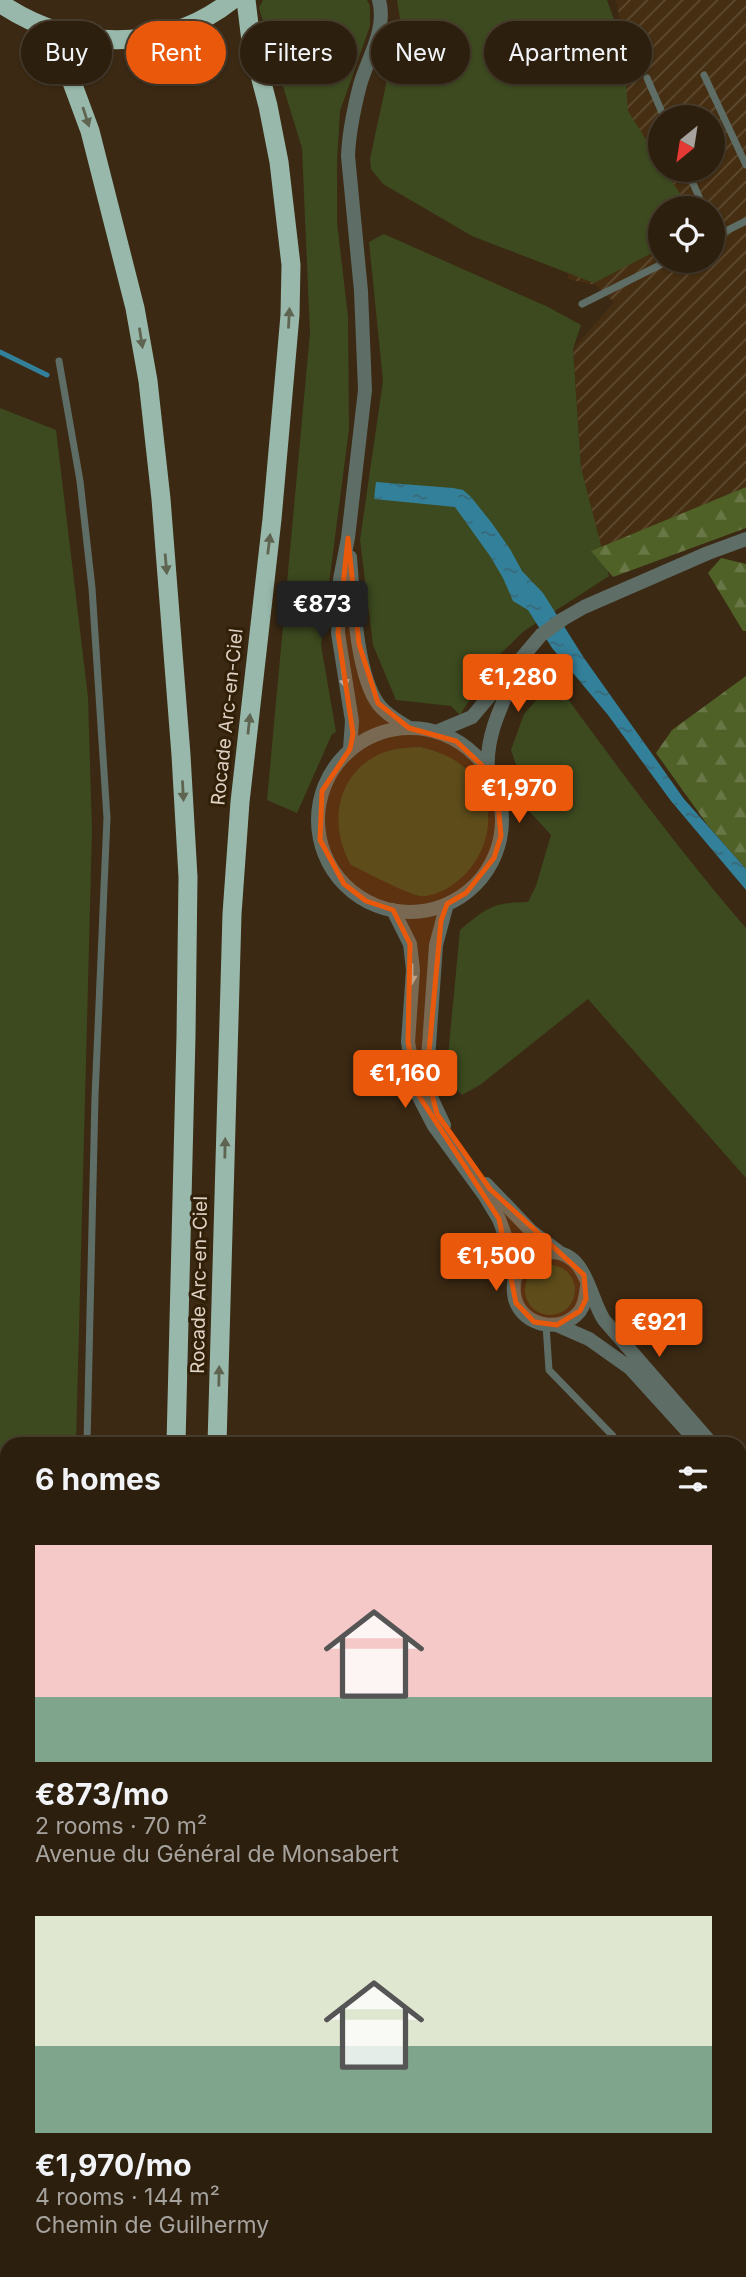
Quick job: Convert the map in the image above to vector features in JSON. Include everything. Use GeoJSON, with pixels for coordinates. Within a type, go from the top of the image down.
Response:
{"type":"FeatureCollection","features":[{"type":"Feature","properties":{"kind":"highway"},"geometry":{"type":"LineString","coordinates":[[112,39],[143,38],[186,27],[232,0]]}},
{"type":"Feature","properties":{"kind":"highway","name":"Rocade Arc-en-Ciel"},"geometry":{"type":"LineString","coordinates":[[217,1437],[232,914],[240,802],[272,519],[290,315],[291,265],[279,162],[251,41],[246,0]]}},
{"type":"Feature","properties":{"kind":"highway"},"geometry":{"type":"LineString","coordinates":[[7,10],[31,21]]}},
{"type":"Feature","properties":{"kind":"highway","name":"Rocade Arc-en-Ciel"},"geometry":{"type":"LineString","coordinates":[[73,84],[90,131],[135,308],[148,381],[162,513],[181,755],[188,877],[176,1437]]}},
{"type":"Feature","properties":{"kind":"street"},"geometry":{"type":"LineString","coordinates":[[350,750],[352,721],[338,633],[340,579],[348,538],[365,390],[362,291],[348,156],[349,136],[360,84],[380,32],[382,14],[379,0]]}},
{"type":"Feature","properties":{"kind":"street"},"geometry":{"type":"LineString","coordinates":[[348,538],[355,618],[370,689],[377,703],[389,716],[409,728]]}},
{"type":"Feature","properties":{"kind":"street"},"geometry":{"type":"LineString","coordinates":[[436,732],[472,717],[541,635],[563,619],[708,553],[746,539]]}},
{"type":"Feature","properties":{"kind":"street"},"geometry":{"type":"LineString","coordinates":[[488,771],[487,751],[491,736],[525,653]]}},
{"type":"Feature","properties":{"kind":"street"},"geometry":{"type":"LineString","coordinates":[[409,728],[436,732],[456,741],[474,754],[488,771],[502,814],[501,836],[494,858],[482,877],[467,893],[447,904],[415,912],[393,910],[366,901],[344,884],[329,864],[320,840],[318,815],[322,791],[334,768],[350,750],[368,738],[388,730],[409,728]]}},
{"type":"Feature","properties":{"kind":"street"},"geometry":{"type":"LineString","coordinates":[[447,904],[436,945],[427,1074],[429,1093],[437,1114],[490,1189],[531,1231],[578,1264],[604,1320],[706,1437]]}},
{"type":"Feature","properties":{"kind":"street"},"geometry":{"type":"LineString","coordinates":[[393,910],[410,944],[413,970],[408,1042],[417,1093],[434,1126],[499,1219],[509,1246],[515,1278]]}},
{"type":"Feature","properties":{"kind":"street"},"geometry":{"type":"LineString","coordinates":[[559,1252],[545,1252],[531,1257],[521,1266],[513,1291],[523,1314],[534,1322],[552,1325],[589,1339],[630,1368],[693,1437]]}},
{"type":"Feature","properties":{"kind":"street"},"geometry":{"type":"LineString","coordinates":[[552,1325],[570,1320],[580,1311],[586,1299],[587,1286]]}},
{"type":"Feature","properties":{"kind":"lane"},"geometry":{"type":"LineString","coordinates":[[704,75],[746,165]]}},
{"type":"Feature","properties":{"kind":"lane"},"geometry":{"type":"LineString","coordinates":[[650,84],[659,105]]}},
{"type":"Feature","properties":{"kind":"lane"},"geometry":{"type":"LineString","coordinates":[[725,232],[746,221]]}},
{"type":"Feature","properties":{"kind":"lane"},"geometry":{"type":"LineString","coordinates":[[582,304],[648,271]]}},
{"type":"Feature","properties":{"kind":"lane"},"geometry":{"type":"LineString","coordinates":[[59,361],[80,481],[92,588],[107,818],[95,1097],[87,1437]]}},
{"type":"Feature","properties":{"kind":"lane"},"geometry":{"type":"LineString","coordinates":[[552,1325],[549,1370],[609,1437]]}},
{"type":"Feature","properties":{"kind":"highlighted area"},"geometry":{"type":"Polygon","coordinates":[[[348,538],[359,644],[378,703],[409,728],[456,741],[488,771],[497,792],[501,836],[494,858],[466,893],[447,904],[441,921],[427,1074],[437,1114],[490,1189],[584,1275],[586,1299],[580,1311],[557,1325],[534,1322],[516,1303],[499,1219],[417,1093],[408,1042],[410,944],[393,910],[366,901],[344,884],[320,840],[322,791],[350,749],[353,734],[338,633],[348,538]]]}},
{"type":"Feature","properties":{"kind":"shaded area"},"geometry":{"type":"Polygon","coordinates":[[[616,0],[746,0],[746,487],[601,547],[581,468],[573,349],[614,302],[595,285],[568,279],[568,261],[624,102],[624,84],[652,84],[652,21],[620,21],[616,0]]]}},
{"type":"Feature","properties":{"kind":"green space"},"geometry":{"type":"Polygon","coordinates":[[[263,0],[367,0],[370,6],[370,26],[357,63],[357,21],[263,21],[259,8],[263,0]]]}},
{"type":"Feature","properties":{"kind":"green space"},"geometry":{"type":"Polygon","coordinates":[[[397,0],[607,0],[614,21],[484,21],[484,84],[626,84],[628,111],[648,143],[648,182],[673,182],[681,196],[648,196],[648,255],[594,283],[472,236],[383,184],[371,169],[370,159],[386,84],[470,84],[470,21],[400,19],[397,0]]]}},
{"type":"Feature","properties":{"kind":"green space"},"geometry":{"type":"Polygon","coordinates":[[[282,84],[350,84],[340,111],[337,162],[337,222],[348,317],[349,429],[321,645],[336,732],[332,734],[297,813],[267,800],[310,333],[302,148],[282,84]]]}},
{"type":"Feature","properties":{"kind":"green space"},"geometry":{"type":"Polygon","coordinates":[[[384,234],[548,307],[581,325],[573,349],[581,468],[609,576],[524,631],[496,658],[460,715],[451,706],[396,700],[373,645],[360,540],[383,381],[369,242],[384,234]]]}},
{"type":"Feature","properties":{"kind":"green space"},"geometry":{"type":"Polygon","coordinates":[[[0,408],[56,430],[88,697],[92,830],[76,1437],[0,1437],[0,408]]]}},
{"type":"Feature","properties":{"kind":"green space"},"geometry":{"type":"Polygon","coordinates":[[[746,487],[746,528],[613,577],[591,551],[746,487]]]}},
{"type":"Feature","properties":{"kind":"green space"},"geometry":{"type":"Polygon","coordinates":[[[721,558],[746,564],[746,631],[743,631],[708,573],[721,558]]]}},
{"type":"Feature","properties":{"kind":"green space"},"geometry":{"type":"Polygon","coordinates":[[[746,676],[746,869],[709,827],[656,753],[672,730],[746,676]]]}},
{"type":"Feature","properties":{"kind":"green space"},"geometry":{"type":"Polygon","coordinates":[[[554,680],[671,837],[746,928],[746,1178],[588,999],[480,1085],[462,1095],[453,1086],[447,1067],[460,930],[477,916],[498,905],[528,902],[536,886],[551,835],[528,810],[529,802],[511,750],[524,714],[554,680]]]}},
{"type":"Feature","properties":{"kind":"green space"},"geometry":{"type":"Polygon","coordinates":[[[421,747],[444,755],[464,767],[477,782],[485,798],[488,815],[482,849],[473,865],[446,889],[423,896],[404,891],[351,865],[344,851],[339,821],[344,792],[361,767],[385,752],[421,747]]]}},
{"type":"Feature","properties":{"kind":"green space"},"geometry":{"type":"Polygon","coordinates":[[[550,1265],[568,1272],[575,1290],[568,1308],[550,1315],[532,1308],[525,1290],[532,1272],[550,1265]]]}},
{"type":"Feature","properties":{"kind":"water"},"geometry":{"type":"Polygon","coordinates":[[[376,482],[453,488],[463,490],[471,497],[510,549],[522,571],[543,593],[584,658],[684,799],[746,869],[746,890],[671,801],[608,715],[552,648],[528,610],[513,601],[490,556],[455,507],[374,499],[376,482]]]}},
{"type":"Feature","properties":{"kind":"waterway"},"geometry":{"type":"LineString","coordinates":[[0,352],[47,375]]}}]}
